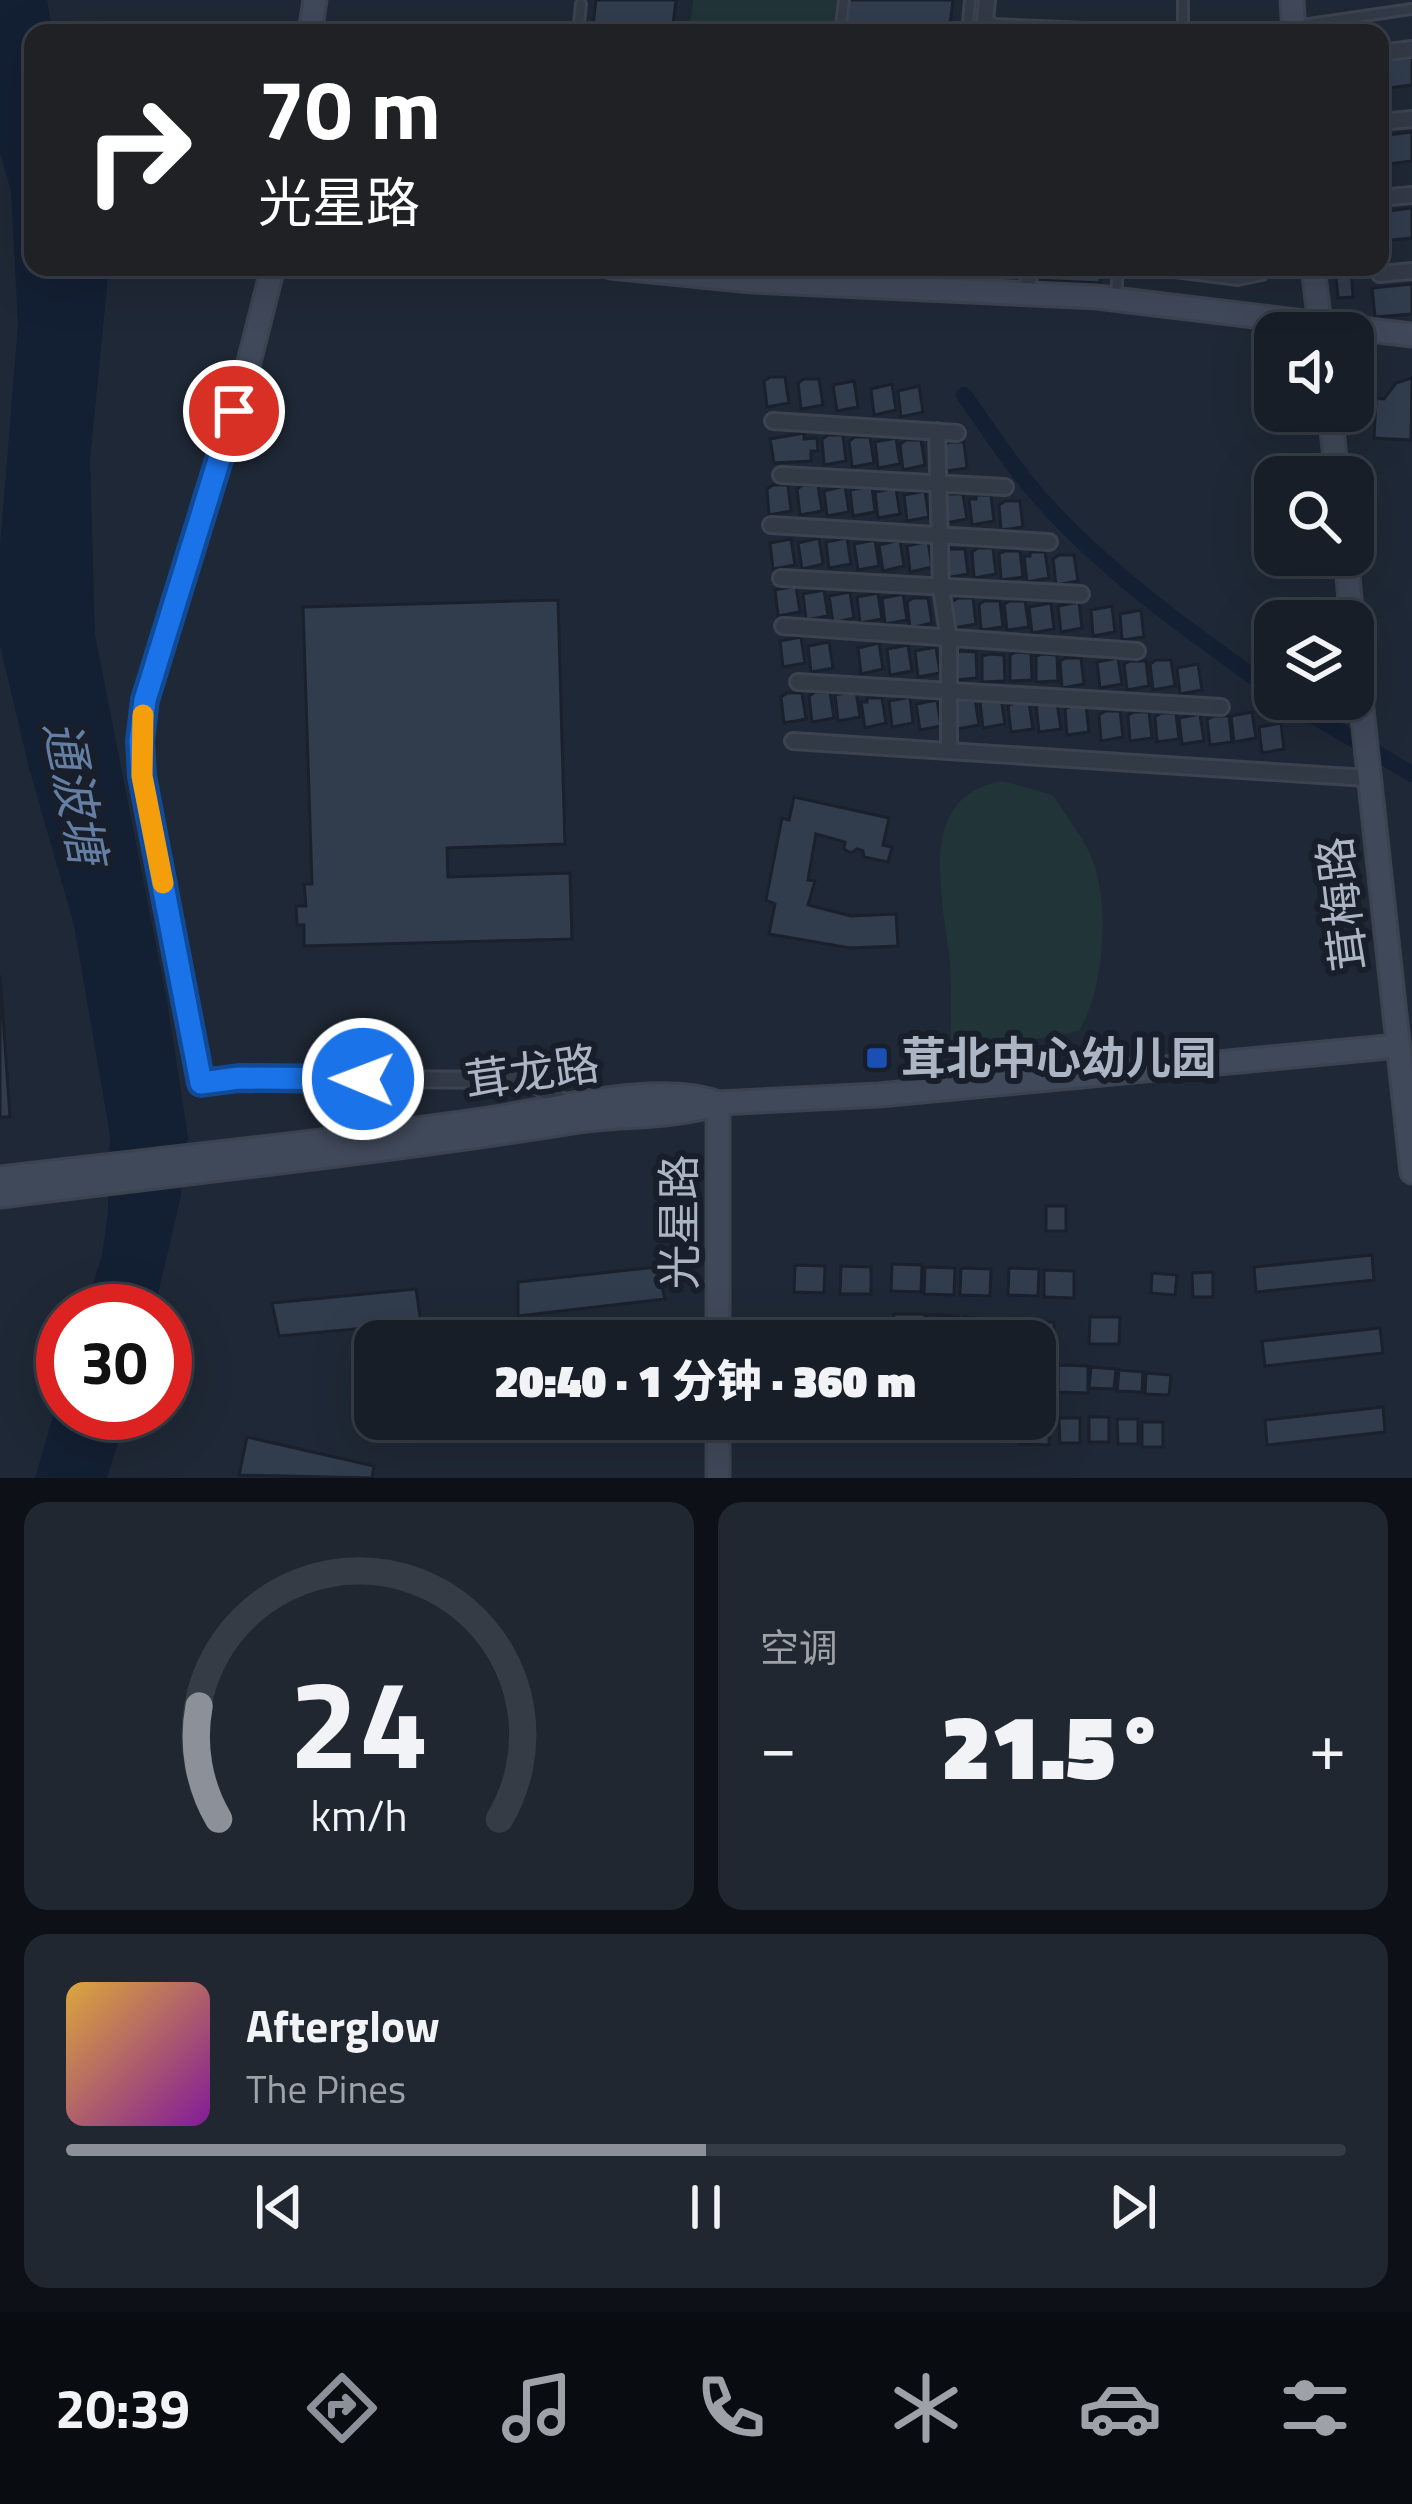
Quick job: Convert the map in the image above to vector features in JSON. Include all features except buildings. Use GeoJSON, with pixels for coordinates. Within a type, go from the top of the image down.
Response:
{"type":"FeatureCollection","features":[{"type":"Feature","properties":{"kind":"street"},"geometry":{"type":"LineString","coordinates":[[271,276],[247,370],[145,700],[140,741],[142,776],[201,1083],[239,1078],[528,1080],[570,1106]]}},
{"type":"Feature","properties":{"kind":"street"},"geometry":{"type":"LineString","coordinates":[[701,276],[752,281],[945,278],[1027,293],[1116,299],[1254,319]]}},
{"type":"Feature","properties":{"kind":"street"},"geometry":{"type":"LineString","coordinates":[[1027,293],[1029,276]]}},
{"type":"Feature","properties":{"kind":"street"},"geometry":{"type":"LineString","coordinates":[[1314,276],[1318,312]]}},
{"type":"Feature","properties":{"kind":"street"},"geometry":{"type":"LineString","coordinates":[[1374,332],[1412,335]]}},
{"type":"Feature","properties":{"kind":"street"},"geometry":{"type":"LineString","coordinates":[[773,421],[957,433]]}},
{"type":"Feature","properties":{"kind":"street"},"geometry":{"type":"LineString","coordinates":[[937,431],[941,588],[949,640],[949,749]]}},
{"type":"Feature","properties":{"kind":"street"},"geometry":{"type":"LineString","coordinates":[[781,475],[1005,487]]}},
{"type":"Feature","properties":{"kind":"street"},"geometry":{"type":"LineString","coordinates":[[771,525],[1049,542]]}},
{"type":"Feature","properties":{"kind":"street"},"geometry":{"type":"LineString","coordinates":[[782,578],[1081,594]]}},
{"type":"Feature","properties":{"kind":"street"},"geometry":{"type":"LineString","coordinates":[[783,626],[1136,651]]}},
{"type":"Feature","properties":{"kind":"street"},"geometry":{"type":"LineString","coordinates":[[798,682],[1221,706]]}},
{"type":"Feature","properties":{"kind":"street","name":"茸梅路"},"geometry":{"type":"LineString","coordinates":[[1362,720],[1412,1172]]}},
{"type":"Feature","properties":{"kind":"street"},"geometry":{"type":"LineString","coordinates":[[793,741],[1367,778]]}},
{"type":"Feature","properties":{"kind":"street","name":"茸龙路"},"geometry":{"type":"LineString","coordinates":[[0,1178],[695,1111],[718,1103],[879,1095],[1398,1046]]}},
{"type":"Feature","properties":{"kind":"street","name":"茸龙路"},"geometry":{"type":"LineString","coordinates":[[0,1196],[483,1128],[570,1106],[696,1095],[718,1103]]}},
{"type":"Feature","properties":{"kind":"street","name":"光星路"},"geometry":{"type":"LineString","coordinates":[[718,1103],[718,1320]]}},
{"type":"Feature","properties":{"kind":"street"},"geometry":{"type":"LineString","coordinates":[[718,1440],[718,1478]]}},
{"type":"Feature","properties":{"kind":"lane"},"geometry":{"type":"LineString","coordinates":[[579,24],[581,4]]}},
{"type":"Feature","properties":{"kind":"lane"},"geometry":{"type":"LineString","coordinates":[[1329,24],[1412,10]]}},
{"type":"Feature","properties":{"kind":"lane"},"geometry":{"type":"LineString","coordinates":[[1116,299],[1117,276]]}},
{"type":"Feature","properties":{"kind":"lane"},"geometry":{"type":"LineString","coordinates":[[1206,276],[1238,280],[1257,276]]}},
{"type":"Feature","properties":{"kind":"green space"},"geometry":{"type":"Polygon","coordinates":[[[693,0],[837,0],[834,24],[690,24],[693,0]]]}},
{"type":"Feature","properties":{"kind":"green space"},"geometry":{"type":"Polygon","coordinates":[[[1003,781],[1053,795],[1088,850],[1103,916],[1100,967],[1079,1031],[1028,1041],[951,1040],[941,850],[957,805],[975,790],[1003,781]]]}},
{"type":"Feature","properties":{"kind":"water","name":"通波塘"},"geometry":{"type":"Polygon","coordinates":[[[0,0],[47,0],[51,24],[24,24],[24,276],[108,276],[90,460],[95,635],[167,1001],[188,1137],[180,1200],[160,1284],[93,1284],[108,1211],[110,1135],[74,925],[0,645],[0,547],[18,324],[11,192],[0,152],[0,0]]]}},
{"type":"Feature","properties":{"kind":"water"},"geometry":{"type":"Polygon","coordinates":[[[46,1440],[119,1440],[107,1478],[35,1478],[46,1440]]]}},
{"type":"Feature","properties":{"kind":"waterway"},"geometry":{"type":"LineString","coordinates":[[964,395],[1025,481],[1061,521],[1118,574],[1254,677]]}},
{"type":"Feature","properties":{"kind":"waterway"},"geometry":{"type":"LineString","coordinates":[[1321,720],[1412,774]]}},
{"type":"Feature","properties":{"kind":"slow traffic"},"geometry":{"type":"LineString","coordinates":[[143,715],[142,776],[163,883]]}},
{"type":"Feature","properties":{"kind":"place","name":"茸北中心幼儿园"},"geometry":{"type":"Point","coordinates":[877,1058]}},
{"type":"Feature","properties":{"kind":"route"},"geometry":{"type":"LineString","coordinates":[[234,411],[145,700],[140,741],[142,776],[201,1083],[239,1078],[363,1079]]}}]}
